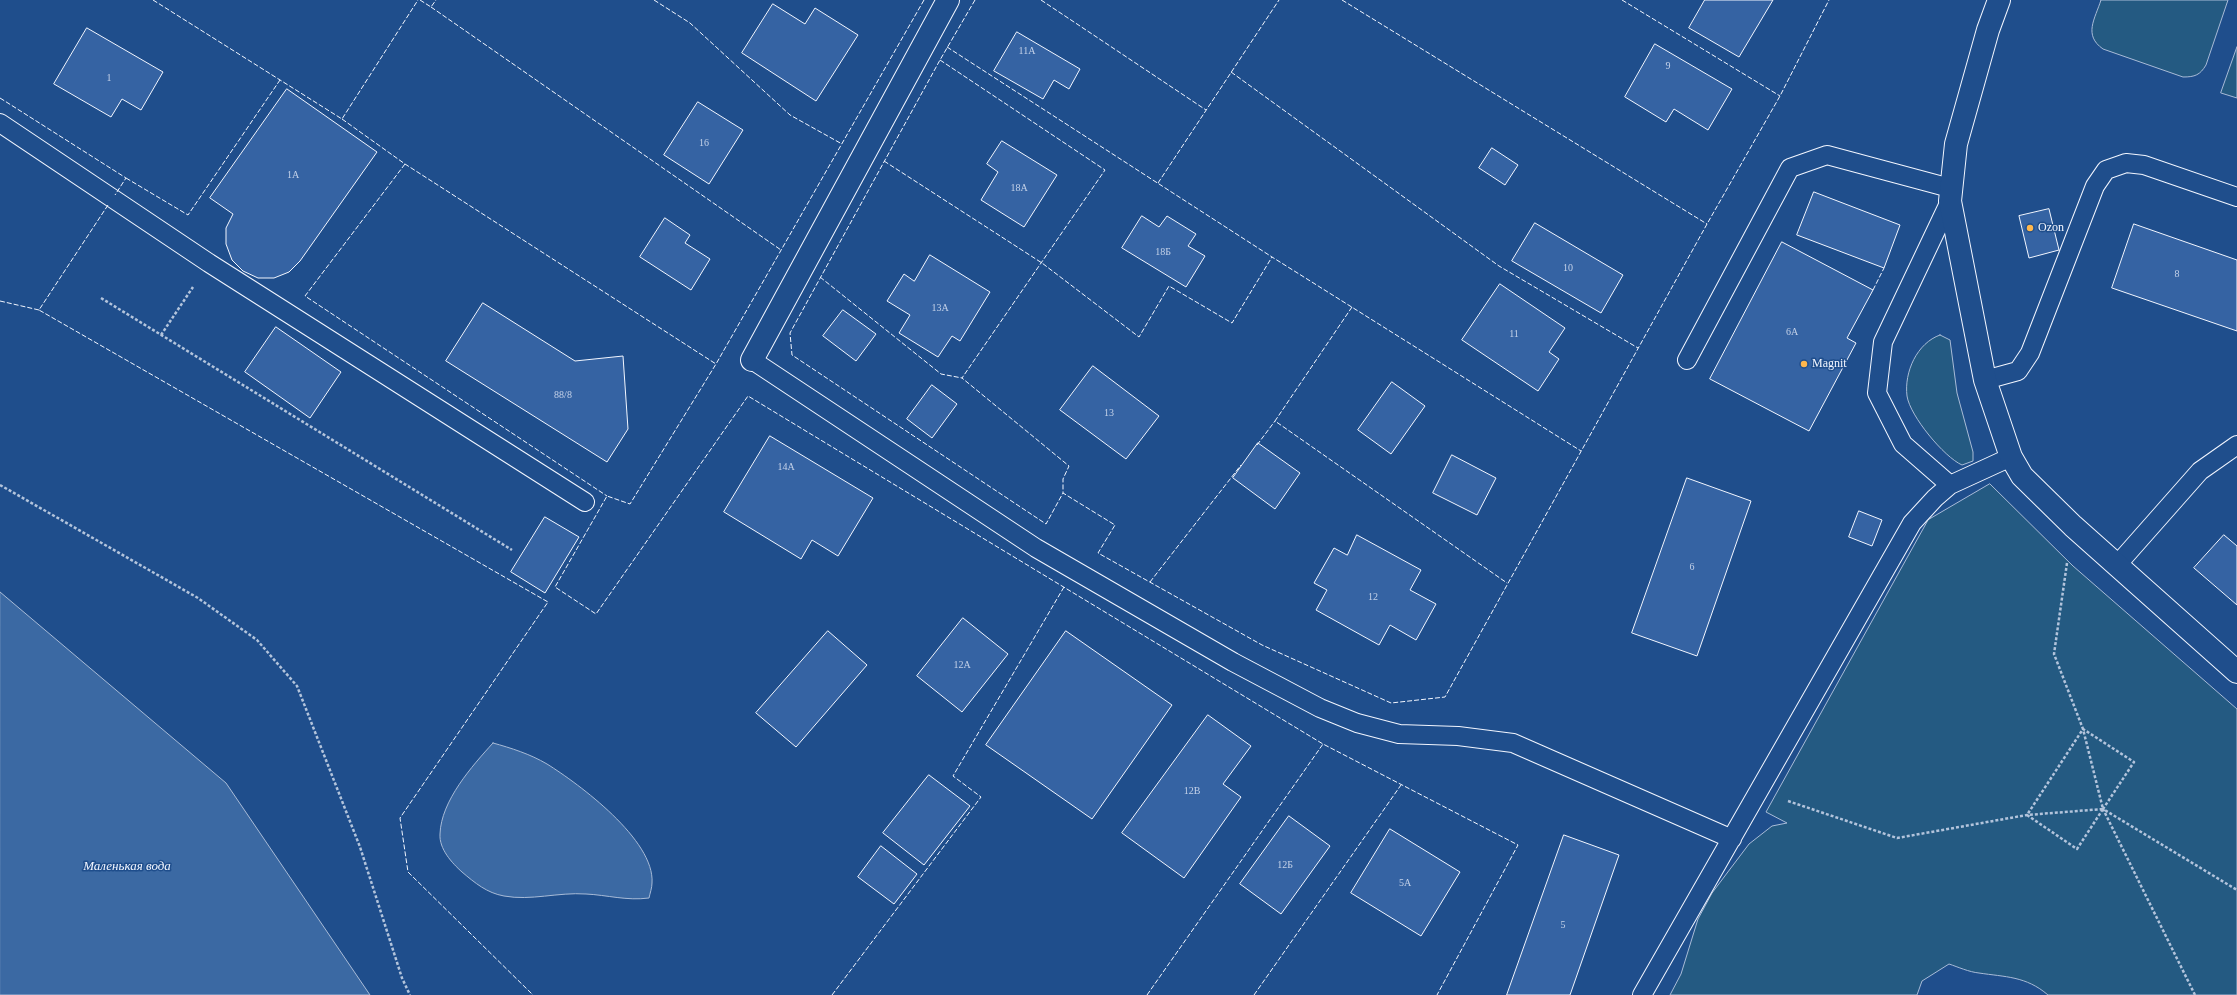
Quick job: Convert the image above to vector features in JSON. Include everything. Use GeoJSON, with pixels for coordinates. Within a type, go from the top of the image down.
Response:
{"type":"FeatureCollection","features":[{"type":"Feature","properties":{"kind":"street"},"geometry":{"type":"LineString","coordinates":[[752,360],[948,0]]}},
{"type":"Feature","properties":{"kind":"street"},"geometry":{"type":"LineString","coordinates":[[1999,0],[1988,30],[1956,144],[1950,194],[1985,380],[2011,457],[2022,476],[2073,526],[2237,672]]}},
{"type":"Feature","properties":{"kind":"lane"},"geometry":{"type":"LineString","coordinates":[[0,123],[209,263],[586,502]]}},
{"type":"Feature","properties":{"kind":"lane"},"geometry":{"type":"LineString","coordinates":[[1687,360],[1790,168],[1827,155],[1950,194],[1883,342],[1877,393],[1903,444],[1950,485]]}},
{"type":"Feature","properties":{"kind":"lane"},"geometry":{"type":"LineString","coordinates":[[1985,380],[2018,371],[2030,353],[2095,186],[2106,170],[2126,163],[2144,165],[2237,197]]}},
{"type":"Feature","properties":{"kind":"lane"},"geometry":{"type":"LineString","coordinates":[[752,360],[1036,548],[1233,662],[1320,708],[1358,723],[1399,734],[1458,736],[1512,743],[1732,839]]}},
{"type":"Feature","properties":{"kind":"lane"},"geometry":{"type":"LineString","coordinates":[[2117,565],[2200,471],[2237,445]]}},
{"type":"Feature","properties":{"kind":"lane"},"geometry":{"type":"LineString","coordinates":[[1642,995],[1912,523],[1935,498],[1950,485],[2011,457]]}},
{"type":"Feature","properties":{"kind":"path"},"geometry":{"type":"LineString","coordinates":[[161,335],[209,263]]}},
{"type":"Feature","properties":{"kind":"path"},"geometry":{"type":"LineString","coordinates":[[101,298],[512,550]]}},
{"type":"Feature","properties":{"kind":"path"},"geometry":{"type":"LineString","coordinates":[[0,485],[198,598],[257,640],[297,686],[360,847],[410,995]]}},
{"type":"Feature","properties":{"kind":"path"},"geometry":{"type":"LineString","coordinates":[[2073,526],[2054,654],[2083,729],[2103,809],[2195,995]]}},
{"type":"Feature","properties":{"kind":"path"},"geometry":{"type":"LineString","coordinates":[[2026,815],[2077,849],[2134,762],[2083,729]]}},
{"type":"Feature","properties":{"kind":"path"},"geometry":{"type":"LineString","coordinates":[[2026,815],[2083,729]]}},
{"type":"Feature","properties":{"kind":"path"},"geometry":{"type":"LineString","coordinates":[[1760,791],[1897,838],[2026,815],[2103,809],[2237,890]]}},
{"type":"Feature","properties":{"kind":"shaded area"},"geometry":{"type":"Polygon","coordinates":[[[2101,0],[2228,0],[2206,65],[2197,75],[2183,77],[2103,49],[2097,44],[2093,38],[2092,26],[2101,0]]]}},
{"type":"Feature","properties":{"kind":"shaded area"},"geometry":{"type":"Polygon","coordinates":[[[2237,47],[2237,98],[2221,93],[2237,47]]]}},
{"type":"Feature","properties":{"kind":"shaded area"},"geometry":{"type":"Polygon","coordinates":[[[1940,335],[1950,340],[1957,393],[1973,452],[1973,461],[1962,465],[1946,454],[1921,425],[1909,404],[1907,396],[1908,377],[1914,360],[1919,351],[1925,345],[1940,335]]]}},
{"type":"Feature","properties":{"kind":"shaded area"},"geometry":{"type":"Polygon","coordinates":[[[1990,484],[2073,566],[2237,709],[2237,995],[2048,995],[2032,984],[2015,978],[1971,972],[1949,964],[1922,981],[1917,995],[1670,995],[1681,974],[1698,919],[1712,893],[1749,844],[1772,826],[1787,823],[1766,812],[1928,520],[1990,484]]]}},
{"type":"Feature","properties":{"kind":"water","name":"Маленькая вода"},"geometry":{"type":"Polygon","coordinates":[[[0,592],[226,783],[370,995],[0,995],[0,592]]]}},
{"type":"Feature","properties":{"kind":"water"},"geometry":{"type":"Polygon","coordinates":[[[493,743],[534,757],[547,764],[577,785],[613,815],[629,832],[641,849],[650,866],[652,883],[649,898],[633,899],[576,894],[524,898],[504,896],[492,893],[482,887],[458,868],[450,860],[440,840],[442,822],[446,809],[459,785],[467,773],[493,743]]]}},
{"type":"Feature","properties":{"kind":"building"},"geometry":{"type":"Polygon","coordinates":[[[1705,0],[1773,0],[1739,57],[1689,28],[1705,0]]]}},
{"type":"Feature","properties":{"kind":"building"},"geometry":{"type":"Polygon","coordinates":[[[773,4],[805,24],[815,8],[858,35],[816,101],[742,53],[773,4]]]}},
{"type":"Feature","properties":{"kind":"building"},"geometry":{"type":"Polygon","coordinates":[[[87,28],[163,72],[141,110],[122,99],[111,117],[54,84],[87,28]]]}},
{"type":"Feature","properties":{"kind":"building"},"geometry":{"type":"Polygon","coordinates":[[[1017,32],[1080,69],[1069,89],[1054,80],[1043,99],[994,71],[1017,32]]]}},
{"type":"Feature","properties":{"kind":"building"},"geometry":{"type":"Polygon","coordinates":[[[1655,44],[1732,89],[1708,130],[1674,109],[1666,122],[1625,97],[1655,44]]]}},
{"type":"Feature","properties":{"kind":"building"},"geometry":{"type":"Polygon","coordinates":[[[287,89],[377,152],[300,261],[289,272],[274,278],[258,278],[243,271],[232,260],[226,244],[226,228],[233,214],[210,198],[287,89]]]}},
{"type":"Feature","properties":{"kind":"building"},"geometry":{"type":"Polygon","coordinates":[[[698,102],[743,130],[709,184],[664,155],[698,102]]]}},
{"type":"Feature","properties":{"kind":"building"},"geometry":{"type":"Polygon","coordinates":[[[1002,141],[1057,175],[1024,227],[981,200],[998,172],[987,164],[1002,141]]]}},
{"type":"Feature","properties":{"kind":"building"},"geometry":{"type":"Polygon","coordinates":[[[1492,148],[1518,165],[1505,185],[1479,168],[1492,148]]]}},
{"type":"Feature","properties":{"kind":"building"},"geometry":{"type":"Polygon","coordinates":[[[1814,192],[1900,225],[1884,268],[1797,235],[1814,192]]]}},
{"type":"Feature","properties":{"kind":"building"},"geometry":{"type":"Polygon","coordinates":[[[2049,209],[2059,250],[2029,258],[2019,216],[2049,209]]]}},
{"type":"Feature","properties":{"kind":"building"},"geometry":{"type":"Polygon","coordinates":[[[1142,216],[1159,227],[1167,216],[1196,234],[1188,246],[1205,256],[1186,287],[1122,248],[1142,216]]]}},
{"type":"Feature","properties":{"kind":"building"},"geometry":{"type":"Polygon","coordinates":[[[665,218],[690,235],[685,243],[710,259],[691,290],[640,257],[665,218]]]}},
{"type":"Feature","properties":{"kind":"building"},"geometry":{"type":"Polygon","coordinates":[[[1535,223],[1623,275],[1601,313],[1512,261],[1535,223]]]}},
{"type":"Feature","properties":{"kind":"building"},"geometry":{"type":"Polygon","coordinates":[[[2134,224],[2237,260],[2237,331],[2112,288],[2134,224]]]}},
{"type":"Feature","properties":{"kind":"building"},"geometry":{"type":"Polygon","coordinates":[[[1782,242],[1873,290],[1847,338],[1856,343],[1809,431],[1710,379],[1782,242]]]}},
{"type":"Feature","properties":{"kind":"building"},"geometry":{"type":"Polygon","coordinates":[[[930,255],[990,292],[960,341],[952,336],[938,357],[899,333],[910,315],[887,301],[904,274],[914,281],[930,255]]]}},
{"type":"Feature","properties":{"kind":"building"},"geometry":{"type":"Polygon","coordinates":[[[1500,284],[1565,328],[1549,352],[1559,359],[1538,391],[1462,340],[1500,284]]]}},
{"type":"Feature","properties":{"kind":"building"},"geometry":{"type":"Polygon","coordinates":[[[483,303],[575,361],[623,356],[628,429],[607,462],[446,361],[483,303]]]}},
{"type":"Feature","properties":{"kind":"building"},"geometry":{"type":"Polygon","coordinates":[[[843,310],[876,334],[856,361],[823,336],[843,310]]]}},
{"type":"Feature","properties":{"kind":"building"},"geometry":{"type":"Polygon","coordinates":[[[276,327],[341,372],[310,418],[245,372],[276,327]]]}},
{"type":"Feature","properties":{"kind":"building"},"geometry":{"type":"Polygon","coordinates":[[[1093,366],[1159,416],[1126,459],[1060,410],[1093,366]]]}},
{"type":"Feature","properties":{"kind":"building"},"geometry":{"type":"Polygon","coordinates":[[[1392,382],[1425,406],[1391,454],[1358,430],[1392,382]]]}},
{"type":"Feature","properties":{"kind":"building"},"geometry":{"type":"Polygon","coordinates":[[[932,385],[957,404],[932,438],[907,419],[932,385]]]}},
{"type":"Feature","properties":{"kind":"building"},"geometry":{"type":"Polygon","coordinates":[[[770,436],[873,498],[838,556],[812,540],[801,559],[724,512],[770,436]]]}},
{"type":"Feature","properties":{"kind":"building"},"geometry":{"type":"Polygon","coordinates":[[[1258,443],[1300,473],[1275,509],[1233,478],[1258,443]]]}},
{"type":"Feature","properties":{"kind":"building"},"geometry":{"type":"Polygon","coordinates":[[[1452,455],[1496,478],[1477,515],[1433,493],[1452,455]]]}},
{"type":"Feature","properties":{"kind":"building"},"geometry":{"type":"Polygon","coordinates":[[[1687,478],[1751,501],[1697,656],[1632,633],[1687,478]]]}},
{"type":"Feature","properties":{"kind":"building"},"geometry":{"type":"Polygon","coordinates":[[[1859,511],[1882,520],[1872,546],[1849,537],[1859,511]]]}},
{"type":"Feature","properties":{"kind":"building"},"geometry":{"type":"Polygon","coordinates":[[[545,517],[579,537],[545,593],[511,572],[545,517]]]}},
{"type":"Feature","properties":{"kind":"building"},"geometry":{"type":"Polygon","coordinates":[[[1357,535],[1421,570],[1410,590],[1436,604],[1416,640],[1390,625],[1379,645],[1316,610],[1327,590],[1314,583],[1334,548],[1347,555],[1357,535]]]}},
{"type":"Feature","properties":{"kind":"building"},"geometry":{"type":"Polygon","coordinates":[[[2224,535],[2237,546],[2237,605],[2194,568],[2224,535]]]}},
{"type":"Feature","properties":{"kind":"building"},"geometry":{"type":"Polygon","coordinates":[[[963,618],[1008,654],[962,712],[917,676],[963,618]]]}},
{"type":"Feature","properties":{"kind":"building"},"geometry":{"type":"Polygon","coordinates":[[[828,631],[867,665],[796,747],[756,713],[828,631]]]}},
{"type":"Feature","properties":{"kind":"building"},"geometry":{"type":"Polygon","coordinates":[[[1066,631],[1172,705],[1092,819],[986,745],[1066,631]]]}},
{"type":"Feature","properties":{"kind":"building"},"geometry":{"type":"Polygon","coordinates":[[[1208,715],[1251,746],[1223,784],[1241,797],[1184,878],[1122,833],[1208,715]]]}},
{"type":"Feature","properties":{"kind":"building"},"geometry":{"type":"Polygon","coordinates":[[[929,775],[970,806],[924,865],[883,833],[929,775]]]}},
{"type":"Feature","properties":{"kind":"building"},"geometry":{"type":"Polygon","coordinates":[[[1289,816],[1330,846],[1281,914],[1240,884],[1289,816]]]}},
{"type":"Feature","properties":{"kind":"building"},"geometry":{"type":"Polygon","coordinates":[[[1390,829],[1460,872],[1421,936],[1351,893],[1390,829]]]}},
{"type":"Feature","properties":{"kind":"building"},"geometry":{"type":"Polygon","coordinates":[[[1564,835],[1619,855],[1570,995],[1507,995],[1564,835]]]}},
{"type":"Feature","properties":{"kind":"building"},"geometry":{"type":"Polygon","coordinates":[[[881,846],[917,874],[894,904],[858,877],[881,846]]]}},
{"type":"Feature","properties":{"kind":"fence"},"geometry":{"type":"LineString","coordinates":[[153,0],[342,119],[418,0]]}},
{"type":"Feature","properties":{"kind":"fence"},"geometry":{"type":"LineString","coordinates":[[420,0],[431,7],[436,0]]}},
{"type":"Feature","properties":{"kind":"fence"},"geometry":{"type":"LineString","coordinates":[[654,0],[690,23],[790,115],[842,144]]}},
{"type":"Feature","properties":{"kind":"fence"},"geometry":{"type":"LineString","coordinates":[[924,0],[716,364],[630,504],[607,496],[555,587],[596,614],[748,396],[1323,744],[1518,845],[1437,995]]}},
{"type":"Feature","properties":{"kind":"fence"},"geometry":{"type":"LineString","coordinates":[[975,0],[940,60],[790,333],[792,355],[1046,524],[1063,493],[1115,525],[1098,553],[1262,645],[1391,703],[1445,697],[1707,224],[1780,96],[1829,0]]}},
{"type":"Feature","properties":{"kind":"fence"},"geometry":{"type":"LineString","coordinates":[[1041,0],[1206,110]]}},
{"type":"Feature","properties":{"kind":"fence"},"geometry":{"type":"LineString","coordinates":[[1158,183],[1279,0]]}},
{"type":"Feature","properties":{"kind":"fence"},"geometry":{"type":"LineString","coordinates":[[1342,0],[1707,224]]}},
{"type":"Feature","properties":{"kind":"fence"},"geometry":{"type":"LineString","coordinates":[[1622,0],[1780,96]]}},
{"type":"Feature","properties":{"kind":"fence"},"geometry":{"type":"LineString","coordinates":[[431,7],[781,250]]}},
{"type":"Feature","properties":{"kind":"fence"},"geometry":{"type":"LineString","coordinates":[[947,47],[1272,257],[1581,451]]}},
{"type":"Feature","properties":{"kind":"fence"},"geometry":{"type":"LineString","coordinates":[[940,60],[1105,170],[962,378],[1069,466],[1063,479],[1063,493]]}},
{"type":"Feature","properties":{"kind":"fence"},"geometry":{"type":"LineString","coordinates":[[1231,72],[1499,266],[1638,348]]}},
{"type":"Feature","properties":{"kind":"fence"},"geometry":{"type":"LineString","coordinates":[[126,178],[188,215],[280,80]]}},
{"type":"Feature","properties":{"kind":"fence"},"geometry":{"type":"LineString","coordinates":[[0,98],[126,178],[115,195]]}},
{"type":"Feature","properties":{"kind":"fence"},"geometry":{"type":"LineString","coordinates":[[342,119],[405,164],[716,364]]}},
{"type":"Feature","properties":{"kind":"fence"},"geometry":{"type":"LineString","coordinates":[[884,161],[1042,263],[1139,337],[1169,286],[1232,323],[1272,257]]}},
{"type":"Feature","properties":{"kind":"fence"},"geometry":{"type":"LineString","coordinates":[[405,164],[305,296],[607,496]]}},
{"type":"Feature","properties":{"kind":"fence"},"geometry":{"type":"LineString","coordinates":[[108,205],[39,310],[548,602],[400,818],[408,872],[533,995]]}},
{"type":"Feature","properties":{"kind":"fence"},"geometry":{"type":"LineString","coordinates":[[1873,290],[1884,268]]}},
{"type":"Feature","properties":{"kind":"fence"},"geometry":{"type":"LineString","coordinates":[[820,277],[941,374],[962,378]]}},
{"type":"Feature","properties":{"kind":"fence"},"geometry":{"type":"LineString","coordinates":[[0,301],[39,310]]}},
{"type":"Feature","properties":{"kind":"fence"},"geometry":{"type":"LineString","coordinates":[[1352,307],[1275,421],[1507,583]]}},
{"type":"Feature","properties":{"kind":"fence"},"geometry":{"type":"LineString","coordinates":[[1257,445],[1275,421]]}},
{"type":"Feature","properties":{"kind":"fence"},"geometry":{"type":"LineString","coordinates":[[1150,582],[1241,465]]}},
{"type":"Feature","properties":{"kind":"fence"},"geometry":{"type":"LineString","coordinates":[[832,995],[981,797],[953,776],[1064,587]]}},
{"type":"Feature","properties":{"kind":"fence"},"geometry":{"type":"LineString","coordinates":[[1147,995],[1323,744]]}},
{"type":"Feature","properties":{"kind":"fence"},"geometry":{"type":"LineString","coordinates":[[1254,995],[1401,785]]}},
{"type":"Feature","properties":{"kind":"place","name":"Ozon"},"geometry":{"type":"Point","coordinates":[2030,228]}},
{"type":"Feature","properties":{"kind":"place","name":"Magnit"},"geometry":{"type":"Point","coordinates":[1804,364]}}]}
